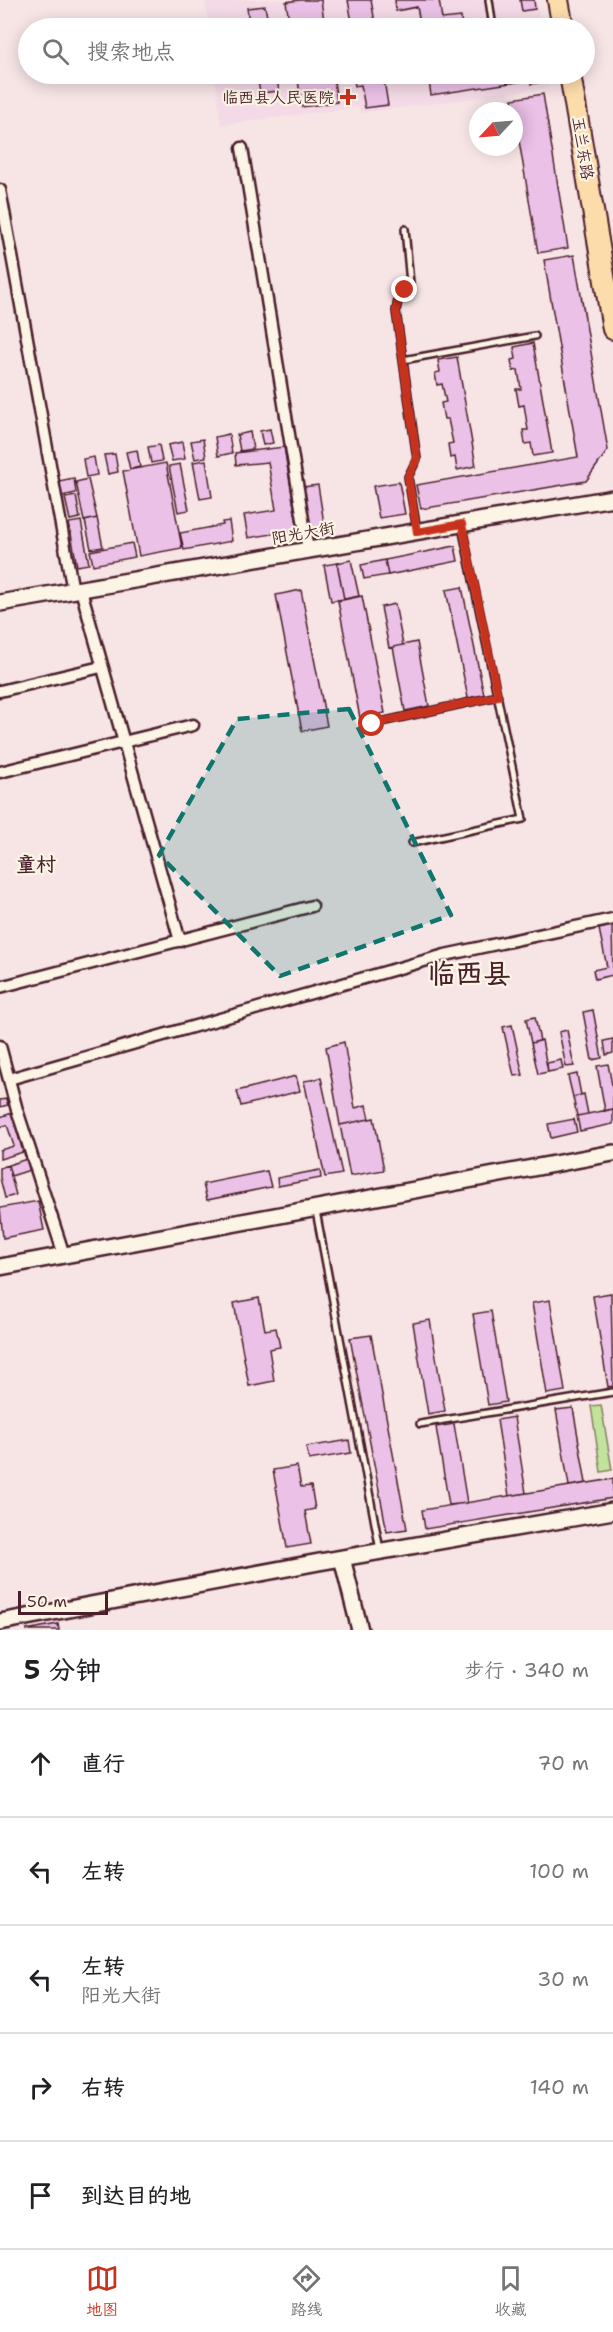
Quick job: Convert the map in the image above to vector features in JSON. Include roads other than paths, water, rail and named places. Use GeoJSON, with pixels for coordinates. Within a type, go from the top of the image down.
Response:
{"type":"FeatureCollection","features":[{"type":"Feature","properties":{"kind":"highway"},"geometry":{"type":"LineString","coordinates":[[558,0],[564,18]]}},
{"type":"Feature","properties":{"kind":"highway"},"geometry":{"type":"LineString","coordinates":[[568,18],[571,0]]}},
{"type":"Feature","properties":{"kind":"highway","name":"玉兰东路"},"geometry":{"type":"LineString","coordinates":[[572,84],[613,329]]}},
{"type":"Feature","properties":{"kind":"highway","name":"玉兰东路"},"geometry":{"type":"LineString","coordinates":[[586,84],[613,250]]}},
{"type":"Feature","properties":{"kind":"street"},"geometry":{"type":"LineString","coordinates":[[242,148],[308,550]]}},
{"type":"Feature","properties":{"kind":"street"},"geometry":{"type":"LineString","coordinates":[[1,197],[77,590],[180,941]]}},
{"type":"Feature","properties":{"kind":"street","name":"阳光大街"},"geometry":{"type":"LineString","coordinates":[[0,603],[613,498]]}},
{"type":"Feature","properties":{"kind":"street"},"geometry":{"type":"LineString","coordinates":[[0,691],[101,667]]}},
{"type":"Feature","properties":{"kind":"street"},"geometry":{"type":"LineString","coordinates":[[0,772],[193,724]]}},
{"type":"Feature","properties":{"kind":"street"},"geometry":{"type":"LineString","coordinates":[[0,987],[312,906]]}},
{"type":"Feature","properties":{"kind":"street"},"geometry":{"type":"LineString","coordinates":[[9,1078],[445,956],[613,919]]}},
{"type":"Feature","properties":{"kind":"street"},"geometry":{"type":"LineString","coordinates":[[0,1046],[64,1255]]}},
{"type":"Feature","properties":{"kind":"street"},"geometry":{"type":"LineString","coordinates":[[0,1267],[613,1153]]}},
{"type":"Feature","properties":{"kind":"street"},"geometry":{"type":"LineString","coordinates":[[0,1622],[342,1558],[613,1511]]}},
{"type":"Feature","properties":{"kind":"street"},"geometry":{"type":"LineString","coordinates":[[342,1558],[360,1630]]}},
{"type":"Feature","properties":{"kind":"lane"},"geometry":{"type":"LineString","coordinates":[[489,0],[492,18]]}},
{"type":"Feature","properties":{"kind":"lane"},"geometry":{"type":"LineString","coordinates":[[405,230],[410,282],[398,300],[396,311],[417,459],[408,477],[417,532]]}},
{"type":"Feature","properties":{"kind":"lane"},"geometry":{"type":"LineString","coordinates":[[403,360],[535,336]]}},
{"type":"Feature","properties":{"kind":"lane"},"geometry":{"type":"LineString","coordinates":[[412,843],[523,819],[462,524]]}},
{"type":"Feature","properties":{"kind":"lane"},"geometry":{"type":"LineString","coordinates":[[372,724],[498,696]]}},
{"type":"Feature","properties":{"kind":"lane"},"geometry":{"type":"LineString","coordinates":[[315,1208],[381,1551]]}},
{"type":"Feature","properties":{"kind":"lane"},"geometry":{"type":"LineString","coordinates":[[420,1424],[613,1392]]}},
{"type":"Feature","properties":{"kind":"place","name":"临西县人民医院"},"geometry":{"type":"Point","coordinates":[348,97]}},
{"type":"Feature","properties":{"kind":"district","name":"童村"},"geometry":{"type":"Point","coordinates":[36,864]}},
{"type":"Feature","properties":{"kind":"district","name":"临西县"},"geometry":{"type":"Point","coordinates":[469,973]}}]}
